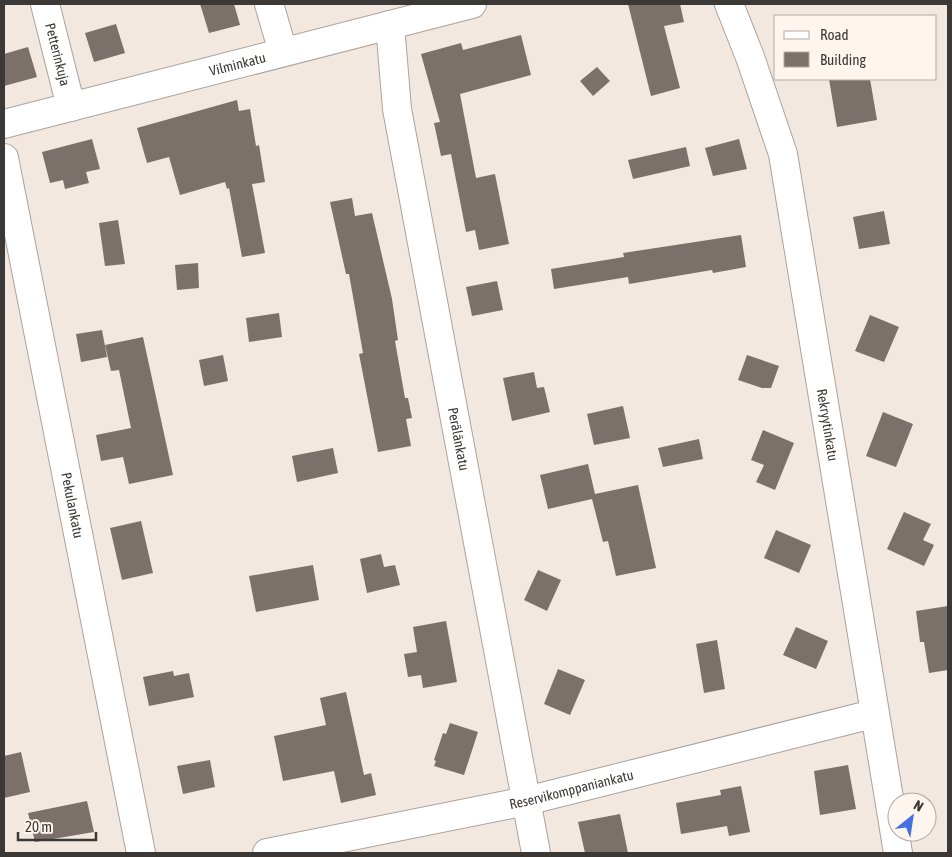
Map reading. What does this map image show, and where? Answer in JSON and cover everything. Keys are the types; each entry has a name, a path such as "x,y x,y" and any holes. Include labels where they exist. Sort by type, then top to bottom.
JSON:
{"street":[{"name":"Petterinkuja","path":"45,4 71,107"},
{"path":"269,4 283,52"},
{"name":"Vilminkatu","path":"4,124 472,4"},
{"name":"Rekryytinkatu","path":"729,4 750,57 783,154 805,277 874,714 898,853"},
{"name":"Perälänkatu","path":"390,24 398,116 536,853"},
{"name":"Pekulankatu","path":"4,158 141,853"},
{"name":"Reservikomppaniankatu","path":"266,853 526,801 874,714"}],"building":[{"path":"200,4 234,4 240,25 209,33"},
{"path":"628,4 680,4 684,22 664,26 680,88 651,96"},
{"path":"116,24 125,53 94,62 85,33"},
{"path":"521,35 531,75 460,94 476,178 495,174 509,244 479,250 475,230 466,232 451,154 441,156 434,123 440,122 421,54 461,43 463,50"},
{"path":"28,47 37,77 4,86 4,54"},
{"path":"597,67 610,81 593,96 580,81"},
{"path":"829,80 870,80 877,120 837,127"},
{"path":"237,100 239,111 250,109 256,146 259,145 265,182 252,184 265,253 242,257 229,188 227,189 225,182 180,195 169,157 147,163 137,128"},
{"path":"92,139 100,169 86,172 89,183 65,189 63,180 50,183 42,152"},
{"path":"739,139 747,169 713,176 705,148"},
{"path":"686,147 690,166 633,179 628,160"},
{"path":"352,198 355,216 372,213 392,299 398,340 395,341 405,398 408,398 412,418 406,419 411,446 378,452 359,354 363,353 349,274 346,274 330,202"},
{"path":"884,211 890,244 859,249 853,217"},
{"path":"118,220 125,264 105,266 99,223"},
{"path":"741,235 746,267 713,273 712,270 629,284 628,277 554,289 551,269 624,257 623,253"},
{"path":"198,263 199,288 177,290 175,265"},
{"path":"497,281 503,310 472,316 466,287"},
{"path":"279,313 282,337 249,342 246,318"},
{"path":"870,315 899,327 884,362 855,351"},
{"path":"102,330 107,357 81,362 76,334"},
{"path":"143,337 173,475 129,484 123,457 101,461 96,435 131,428 119,370 111,371 105,345"},
{"path":"223,355 228,381 204,386 199,360"},
{"path":"747,355 779,366 771,388 762,388 738,380"},
{"path":"534,372 537,388 544,387 550,412 512,421 503,378"},
{"path":"623,406 630,438 594,445 587,414"},
{"path":"883,412 913,424 896,467 866,456"},
{"path":"763,430 794,443 775,490 756,482 764,465 751,460"},
{"path":"699,439 703,459 663,467 658,448"},
{"path":"333,448 338,473 297,482 292,456"},
{"path":"588,464 595,494 638,485 656,568 616,576 608,541 603,542 592,499 548,509 540,475"},
{"path":"904,512 931,524 923,540 934,545 924,566 887,549"},
{"path":"141,521 153,573 122,580 110,528"},
{"path":"776,530 811,545 799,573 764,558"},
{"path":"381,554 384,567 395,565 400,585 367,593 360,559"},
{"path":"313,565 319,600 256,612 249,576"},
{"path":"538,570 561,580 547,611 524,600"},
{"path":"948,606 948,670 929,673 924,642 920,642 916,611"},
{"path":"446,621 457,682 423,688 421,675 408,677 404,654 417,652 413,627"},
{"path":"796,627 828,641 816,669 783,655"},
{"path":"717,640 725,689 704,693 696,644"},
{"path":"558,669 585,680 570,715 544,704"},
{"path":"173,671 174,676 189,673 194,697 149,706 143,677"},
{"path":"346,692 364,775 371,773 376,795 341,803 334,771 283,781 274,736 326,725 320,698"},
{"path":"450,723 478,732 464,775 434,766 436,761 434,760 443,733 446,734"},
{"path":"21,752 30,792 4,798 4,756"},
{"path":"210,760 215,787 183,794 177,766"},
{"path":"848,765 856,809 820,815 814,771"},
{"path":"741,786 750,832 729,836 727,826 681,834 676,803 721,795 720,790"},
{"path":"87,801 94,832 35,842 28,813"},
{"path":"620,814 628,853 585,853 578,822"}]}
